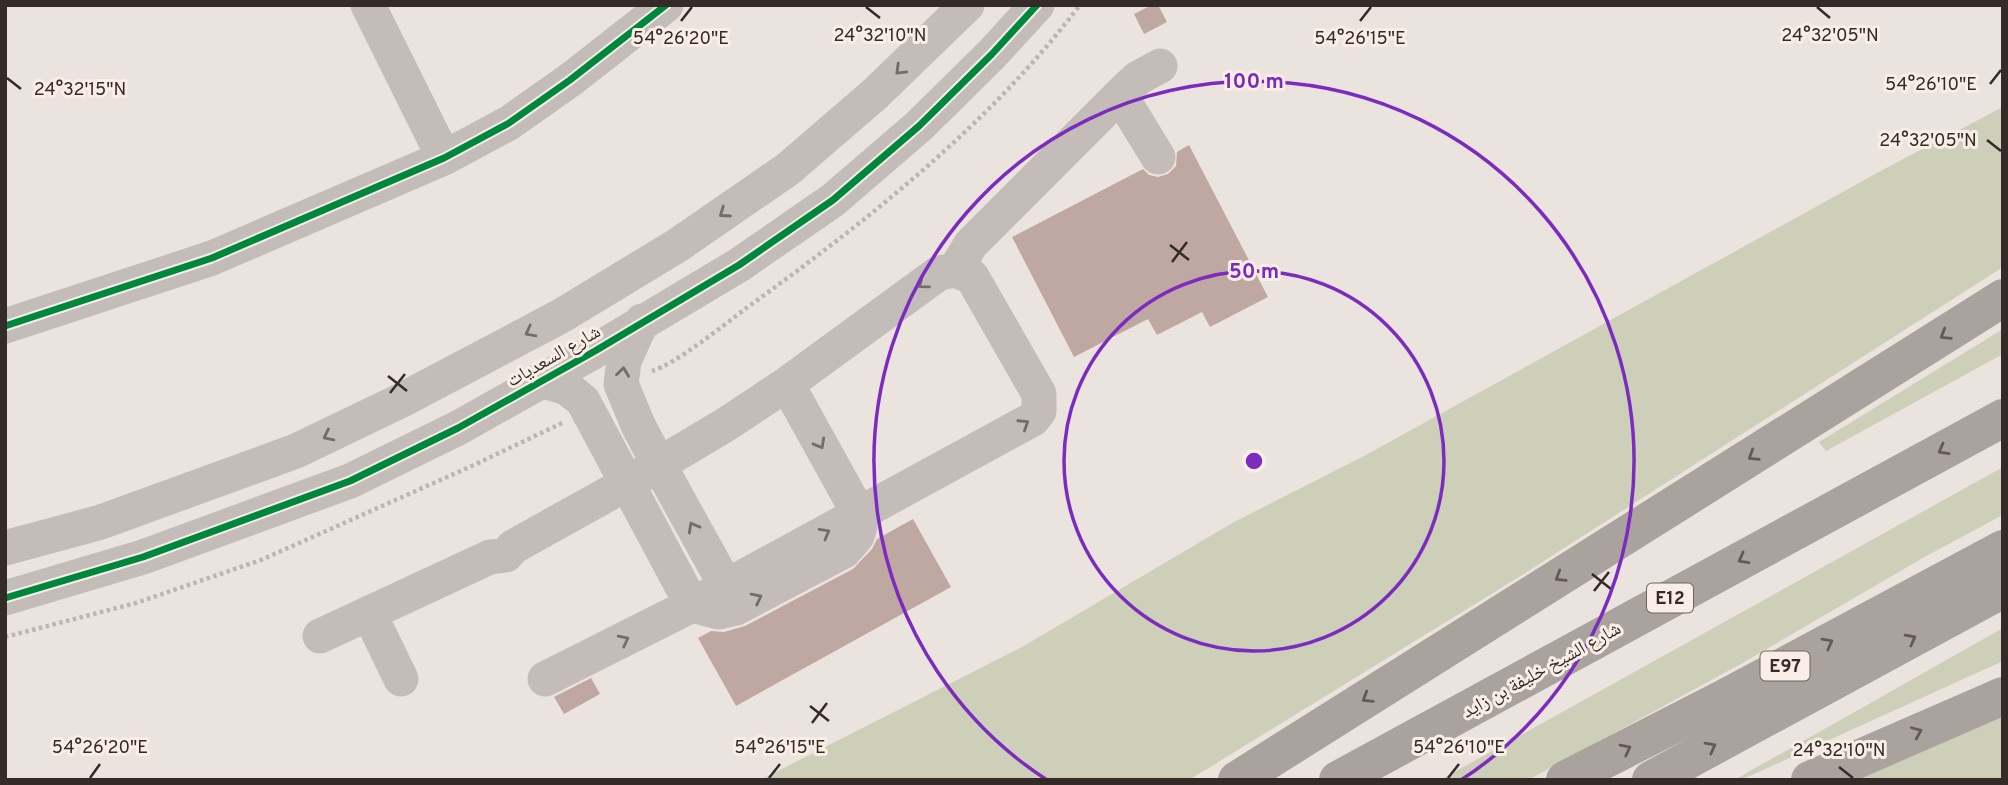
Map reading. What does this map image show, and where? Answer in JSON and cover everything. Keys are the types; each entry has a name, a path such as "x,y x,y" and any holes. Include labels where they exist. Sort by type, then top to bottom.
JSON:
{"highway":[{"path":"1237,780 2003,298"},
{"name":"شارع الشيخ خليفة بن زايد","path":"1338,780 2003,418"},
{"name":"E97","path":"1565,780 2003,549"},
{"path":"1651,780 2003,589"},
{"path":"1810,780 2003,696"}],"street":[{"path":"369,5 444,158"},
{"path":"5,327 212,258 477,142 519,116 666,5"},
{"name":"شارع السعديات","path":"5,548 100,522 296,451 561,316 678,245 788,169 875,94 967,5"},
{"name":"شارع السعديات","path":"5,598 143,557 350,481 458,428 595,351 739,265 833,200 919,126 1037,5"},
{"path":"955,270 971,244 1120,95 1138,78 1160,66"},
{"path":"1120,95 1158,157"},
{"path":"320,636 490,557 506,555 513,547 659,465 787,384 932,277 947,270 955,270 972,277 1036,387 1041,401 1039,411 1033,419 692,605 554,674"},
{"path":"642,321 624,361 621,384 659,465 726,586"},
{"path":"540,380 567,388 583,401 692,605 709,611 727,611 836,557 852,545 857,536 859,514 787,384"},
{"path":"369,613 401,678"}],"path":[{"path":"5,637 136,603 261,560 474,465 567,420"}],"green space":[{"path":"2003,107 2003,267 1519,577 1189,780 760,780 1022,647 1234,522 1364,456 1888,167"},
{"path":"2003,329 2003,354 1826,451 1819,442"},
{"path":"2003,467 2003,515 1928,555 1739,665 1528,780 1440,780"},
{"path":"2003,628 2003,661 1741,780 1734,780"},
{"path":"2003,711 2003,780 1846,780"}],"building":[{"path":"1152,5 1158,5 1167,22 1144,34 1134,14"},
{"path":"1189,145 1268,297 1210,327 1202,312 1157,335 1148,319 1074,357 1012,237 1143,169 1149,175 1158,177 1168,174 1176,166 1177,152"},
{"path":"913,519 951,587 736,706 698,638 711,631 724,632 745,626 853,569 872,549 877,539"},
{"path":"591,678 600,694 564,714 554,697"}],"cycle path":[{"path":"5,326 212,258 444,158 509,123 570,80 666,5"},
{"path":"5,598 143,557 350,481 458,428 595,351 739,265 833,200 919,126 1037,5"}]}
